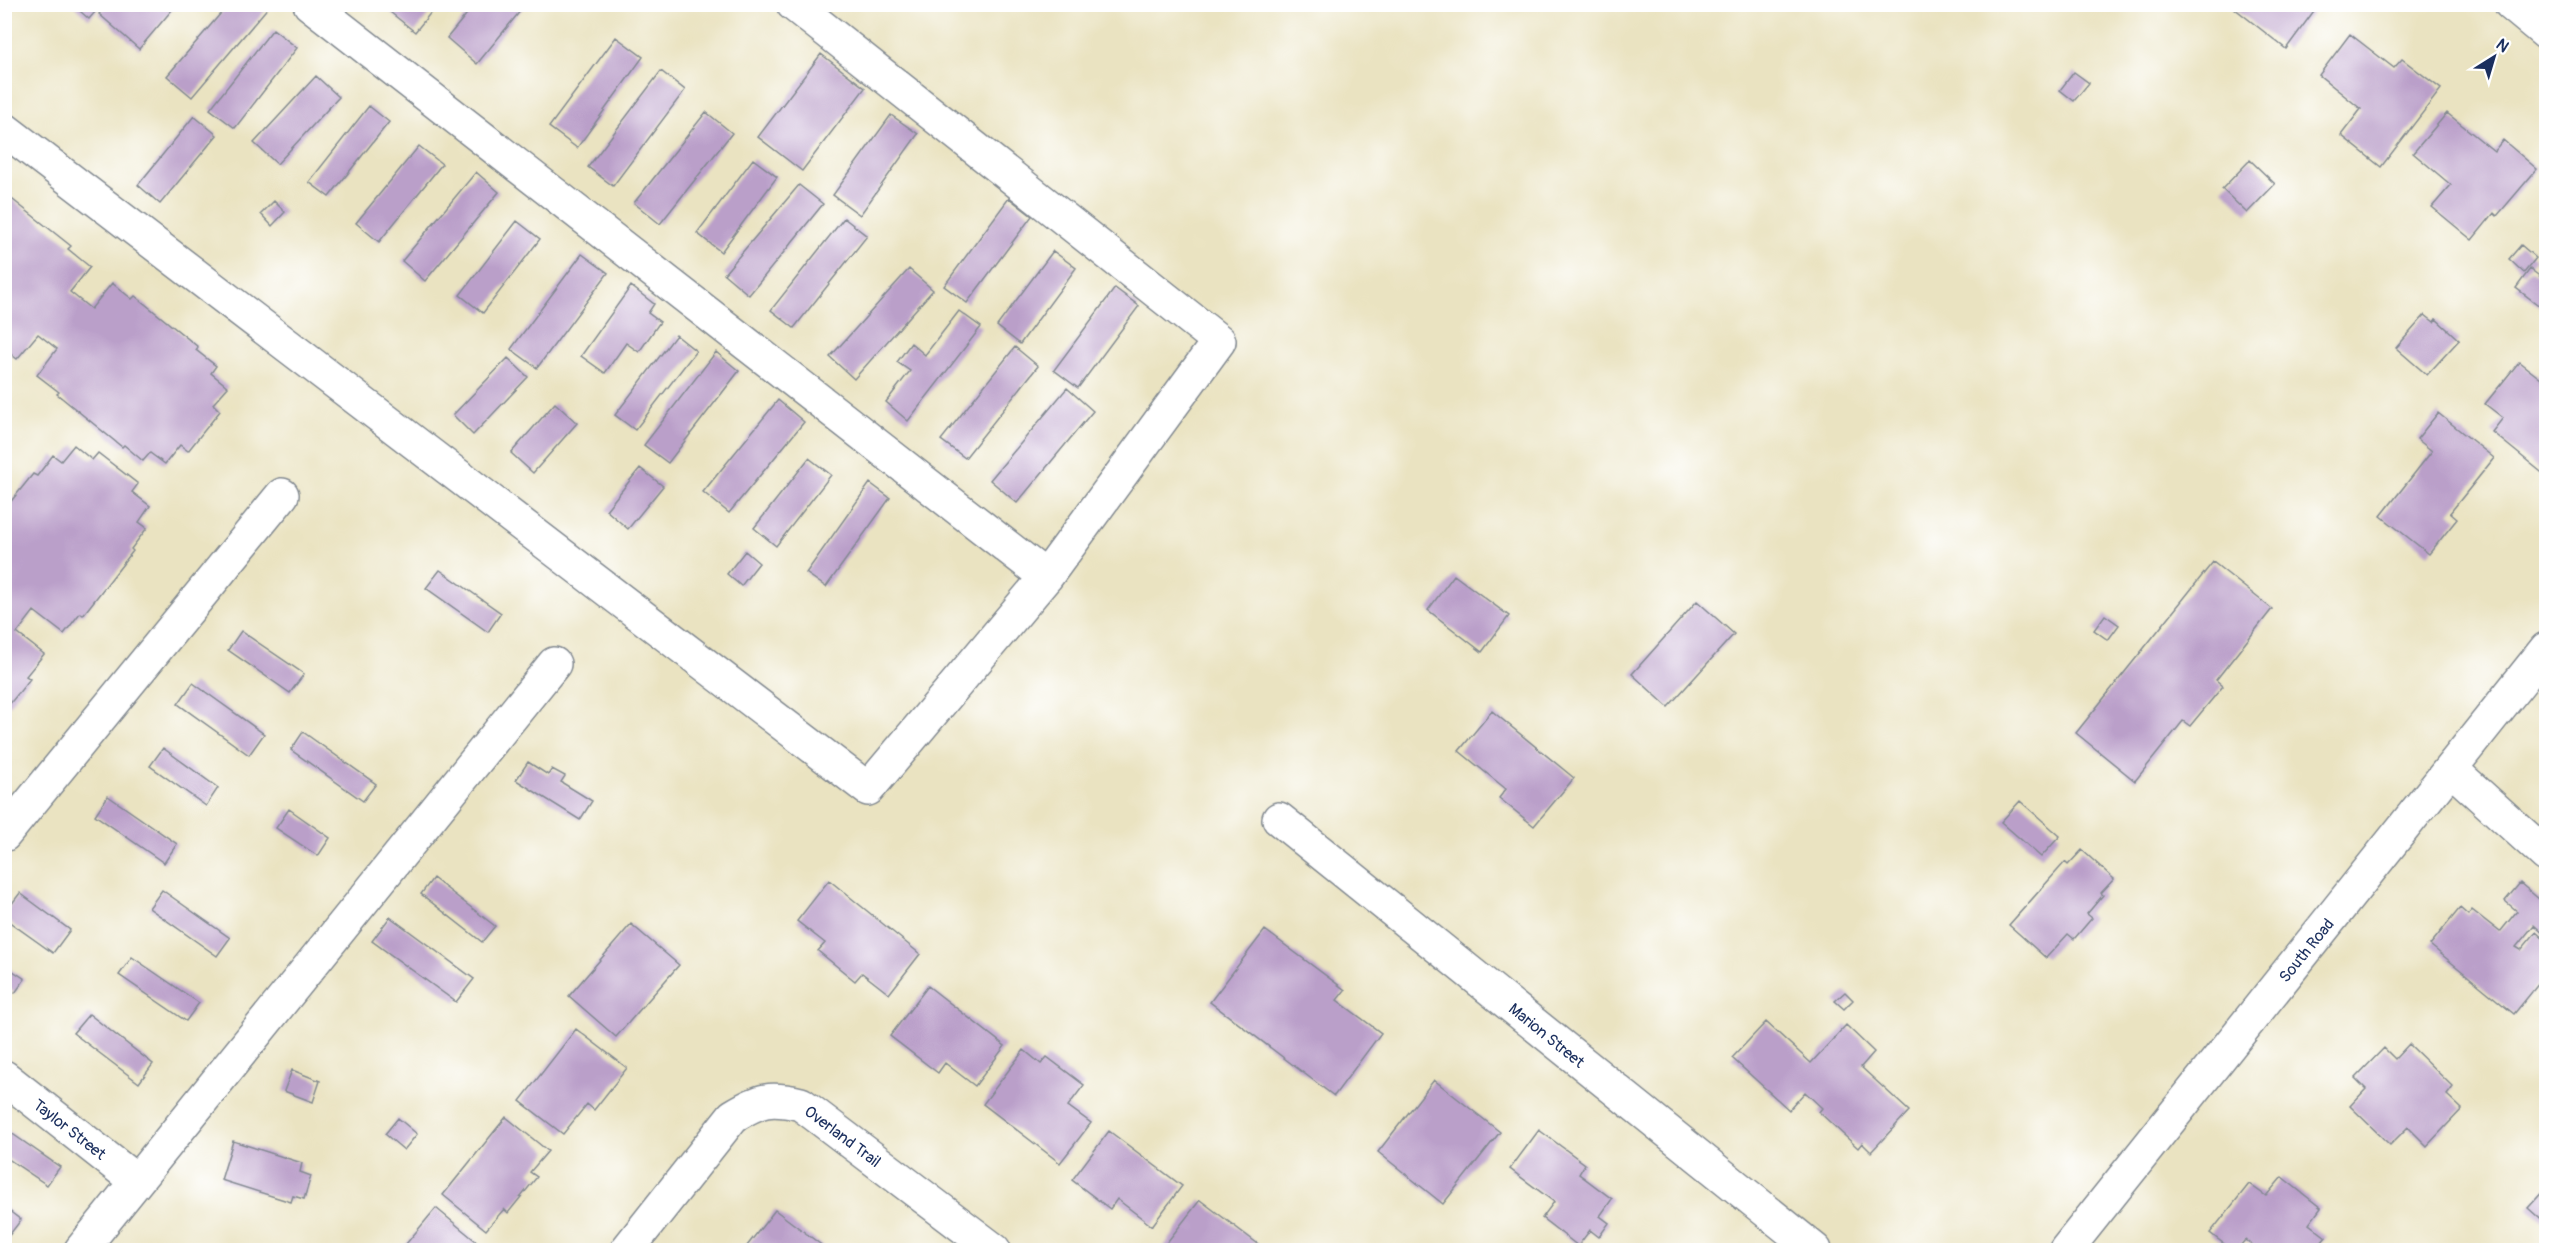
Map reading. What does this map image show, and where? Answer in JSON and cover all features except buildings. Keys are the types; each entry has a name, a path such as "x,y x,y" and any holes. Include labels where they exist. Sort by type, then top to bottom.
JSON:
{"street":[{"path":"310,4 1046,577"},
{"path":"4,129 868,789 1046,577 1219,341 793,4"},
{"path":"2511,4 2547,33"},
{"path":"4,835 282,495"},
{"name":"South Road","path":"2066,1251 2547,650"},
{"path":"81,1251 554,664"},
{"path":"2451,769 2547,855"},
{"name":"Marion Street","path":"1279,819 1815,1251"},
{"name":"Taylor Street","path":"4,1077 136,1181"},
{"name":"Overland Trail","path":"627,1251 733,1116 753,1103 777,1099 801,1104 994,1251"}]}
